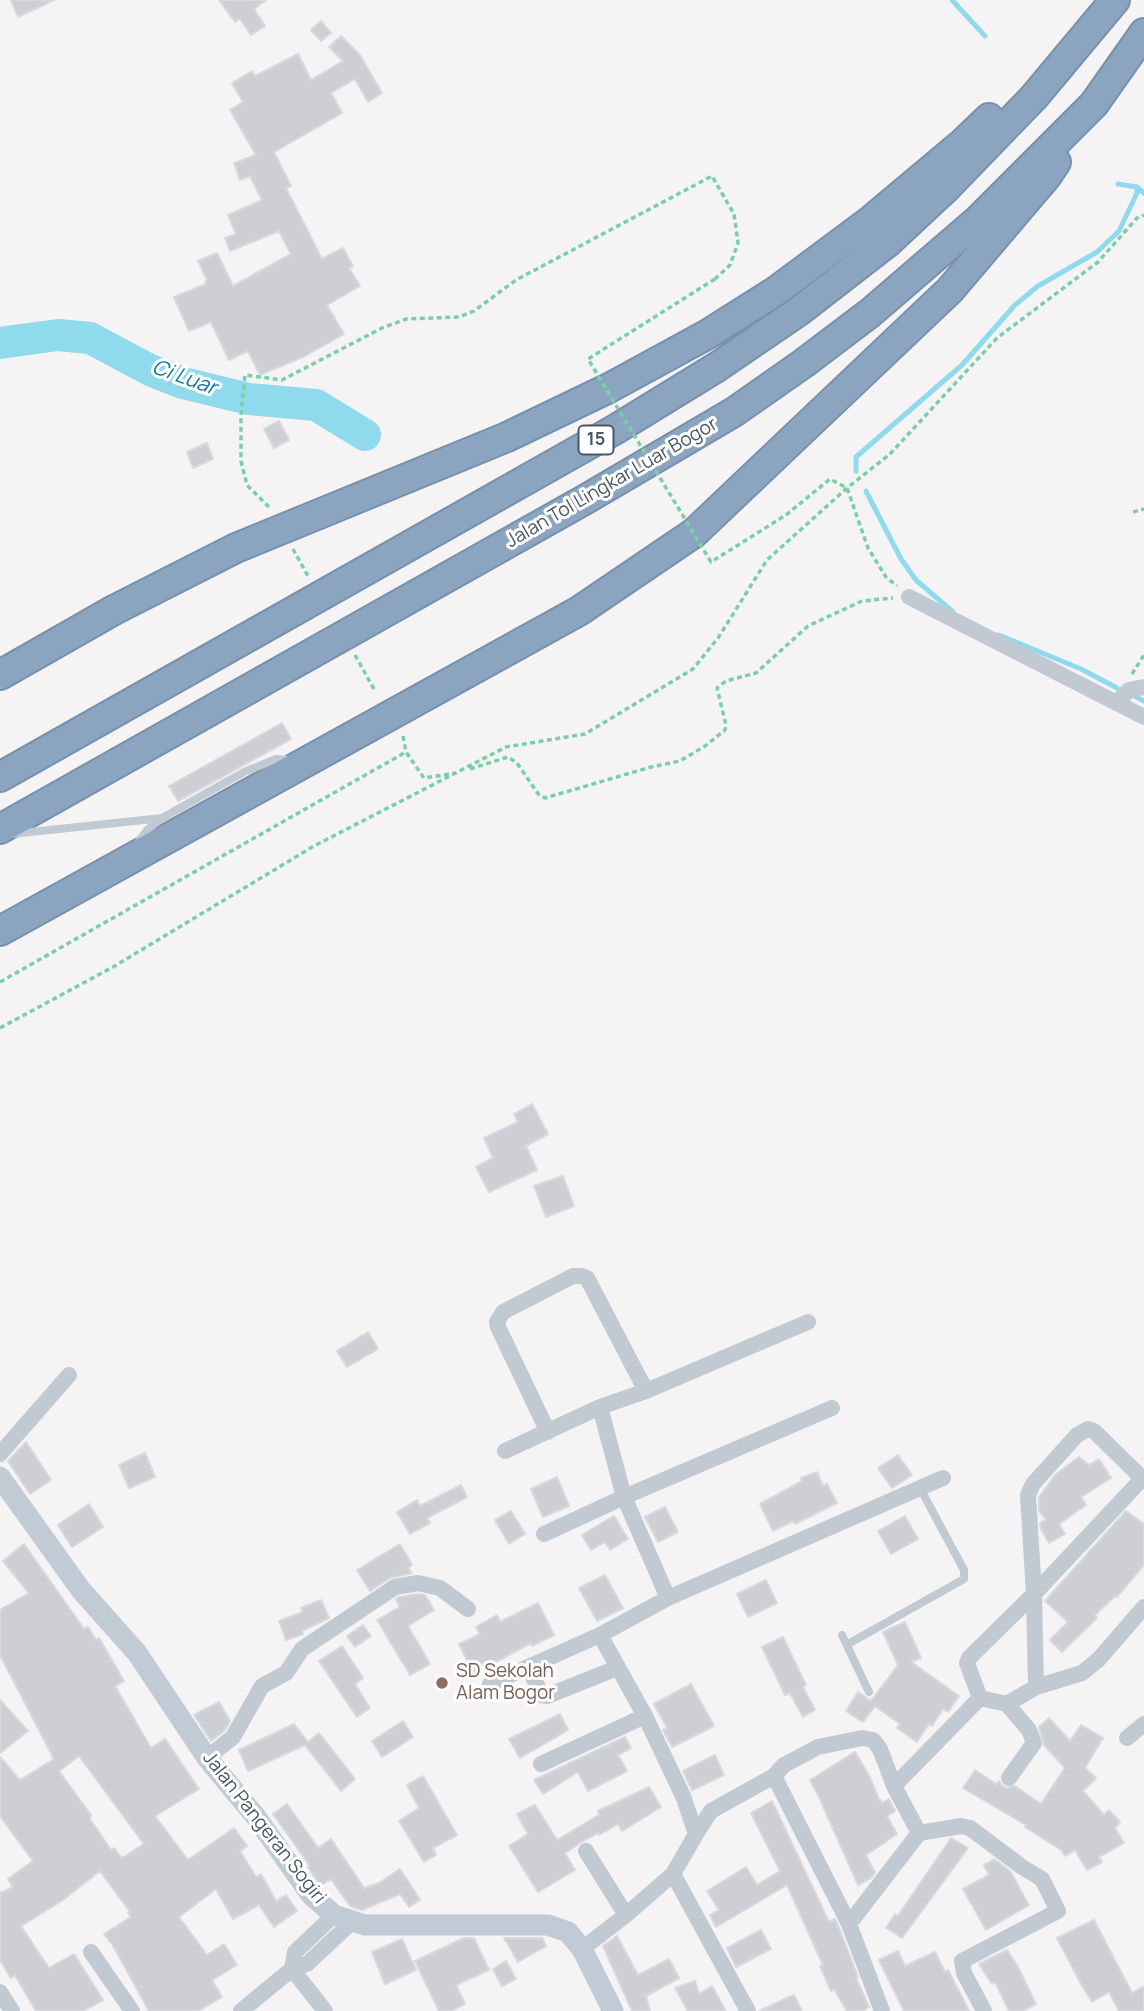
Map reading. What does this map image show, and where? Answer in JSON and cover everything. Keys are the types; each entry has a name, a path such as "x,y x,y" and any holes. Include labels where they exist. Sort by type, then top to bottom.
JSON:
{"highway":[{"path":"0,675 114,610 236,548 507,437 609,388 708,334 776,291 870,221 963,142 1112,0"},
{"name":"15","path":"0,778 616,429 717,368 799,311 887,242 947,187 1034,97 1112,0"},
{"name":"Jalan Tol Lingkar Luar Bogor","path":"0,829 586,499 734,412 870,313 978,220 1094,104 1144,33"},
{"path":"0,931 579,611 694,533 950,290 1046,177 1094,104"}],"street":[{"path":"909,597 1144,717"},
{"path":"1116,703 1129,690 1144,687"},
{"path":"548,1432 497,1322 503,1312 573,1276 587,1279 646,1391"},
{"path":"505,1451 600,1407 646,1391 808,1322"},
{"path":"0,1454 69,1375"},
{"path":"600,1407 624,1497 668,1598"},
{"path":"544,1534 832,1408"},
{"path":"980,1698 967,1661 1034,1594 1143,1480 1094,1431 1088,1429 1077,1435 1032,1484 1028,1495 1034,1594 1036,1687"},
{"name":"Jalan Pangeran Sogiri","path":"0,1477 81,1590 137,1653 207,1758 256,1817 311,1895 344,1918"},
{"path":"490,1684 600,1635 668,1598 943,1478"},
{"path":"207,1758 233,1737 262,1686 286,1673 302,1648 395,1587 418,1583 440,1588 468,1609"},
{"path":"1007,1704 1036,1687 1088,1669 1144,1607"},
{"path":"600,1635 646,1716 683,1796 696,1834"},
{"path":"529,1667 541,1695 547,1696 617,1668"},
{"path":"980,1698 1007,1704 1034,1738 1032,1748 1009,1778"},
{"path":"894,1786 980,1698"},
{"path":"541,1764 646,1716"},
{"path":"1127,1738 1144,1724"},
{"path":"582,1949 673,1874 711,1811 774,1776 784,1765 818,1747 862,1738 873,1740 880,1749 894,1786 919,1833"},
{"path":"774,1776 849,1924 882,2011"},
{"path":"849,1924 919,1833 961,1826 970,1828 1042,1879 1058,1911 962,1961 964,1973 984,2011"},
{"path":"586,1851 626,1915"},
{"path":"673,1874 748,2011"},
{"path":"241,2011 292,1969 306,1965 344,1918 366,1925 386,1926 548,1925 568,1932 582,1949 613,2011"},
{"path":"91,1952 132,2011"},
{"path":"292,1969 321,2010"},
{"path":"0,1992 12,2011"}],"lane":[{"path":"121,866 147,830 162,818 244,772 276,759 308,762"},
{"path":"0,836 162,818"},
{"path":"848,1644 964,1580 964,1570 920,1488"},
{"path":"842,1634 869,1692"}],"path":[{"path":"269,507 247,485 241,461 241,415 245,375 282,380 382,328 406,319 459,317 474,311 516,280 712,176 734,214 738,243 730,265 715,279 588,359 711,562 786,515 830,480 847,488 868,548 886,577 909,597"},
{"path":"0,1028 113,967 314,846 506,747 584,734 693,669 718,638 767,560 847,488 890,454 997,338 1098,262 1137,218 1144,215"},
{"path":"1133,512 1144,509"},
{"path":"292,546 309,578"},
{"path":"403,736 406,752 424,778 460,772 508,757 517,763 539,795 545,798 680,761 725,730 717,688 726,681 755,673 808,626 862,601 909,597"},
{"path":"355,655 375,691"},
{"path":"0,982 406,752"}],"building":[{"path":"11,0 54,0 18,17"},
{"path":"219,0 266,0 254,9 265,26 251,35 240,19 235,22"},
{"path":"321,21 331,33 321,41 311,30"},
{"path":"341,36 360,55 382,93 368,102 355,79 331,93 342,113 274,152 291,186 286,188 322,259 343,248 353,266 349,268 360,286 327,305 344,334 305,356 260,375 248,351 229,360 211,322 189,331 174,297 206,284 207,280 198,261 217,253 233,286 291,254 279,231 230,251 225,238 236,234 228,215 262,200 250,176 240,180 234,163 256,155 230,110 243,102 232,83 252,71 255,76 298,54 311,80 343,61 329,47"},
{"path":"279,421 289,440 274,448 264,429"},
{"path":"207,443 213,459 193,468 187,452"},
{"path":"282,723 291,739 178,801 169,786"},
{"path":"532,1104 548,1134 526,1146 537,1170 489,1192 476,1167 493,1158 484,1138 518,1122 514,1114"},
{"path":"563,1176 574,1206 546,1217 534,1186"},
{"path":"368,1332 378,1349 347,1367 337,1351"},
{"path":"26,1442 51,1480 30,1494 8,1461"},
{"path":"145,1453 155,1477 129,1488 119,1465"},
{"path":"898,1455 912,1475 892,1488 878,1468"},
{"path":"1079,1457 1089,1465 1099,1459 1111,1478 1081,1497 1086,1505 1059,1524 1065,1534 1049,1543 1041,1529 1040,1523 1046,1519 1039,1511 1039,1497 1056,1474"},
{"path":"817,1472 823,1486 827,1484 837,1503 795,1524 793,1521 773,1531 760,1504 802,1481 801,1478"},
{"path":"557,1477 569,1506 543,1517 531,1489"},
{"path":"461,1485 467,1497 427,1518 430,1523 410,1534 397,1512 417,1500 420,1506"},
{"path":"89,1504 103,1527 72,1547 58,1525"},
{"path":"665,1507 678,1532 658,1542 645,1517"},
{"path":"511,1511 525,1534 509,1544 495,1520"},
{"path":"1126,1511 1144,1524 1144,1565 1117,1597 1095,1615 1097,1618 1062,1652 1050,1640 1068,1622 1045,1601"},
{"path":"614,1516 628,1539 610,1550 605,1542 591,1550 582,1535"},
{"path":"905,1516 918,1539 891,1554 878,1531"},
{"path":"24,1544 84,1629 88,1627 96,1640 99,1638 124,1681 115,1686 151,1748 165,1739 199,1789 155,1816 188,1860 234,1828 247,1846 240,1851 256,1877 261,1874 276,1901 286,1895 297,1911 274,1927 259,1905 233,1919 216,1889 179,1917 207,1955 224,1944 237,1965 212,1980 222,1997 198,2011 149,2011 104,1934 131,1917 100,1871 63,1900 21,1926 49,1968 74,1954 103,2000 83,2011 36,2011 15,1975 11,1978 0,1960 0,1893 13,1887 8,1879 33,1861 0,1816 0,1757 20,1780 54,1759 0,1655 0,1610 29,1593 3,1561","holes":["79,1756 144,1844 122,1858 114,1848 111,1850 90,1819 91,1815 59,1771"]},
{"path":"400,1544 412,1565 408,1568 412,1573 390,1578 370,1591 357,1570"},
{"path":"605,1575 623,1608 597,1621 579,1588"},
{"path":"766,1580 777,1603 748,1617 737,1594"},
{"path":"425,1595 434,1610 408,1626 430,1664 410,1675 377,1620 400,1607 396,1599 399,1597"},
{"path":"321,1600 329,1618 302,1631 303,1634 286,1640 279,1621 303,1612 301,1608"},
{"path":"538,1603 554,1635 532,1646 531,1643 474,1674 459,1644 480,1634 476,1627 497,1615 500,1622"},
{"path":"905,1622 921,1658 911,1662 959,1696 948,1712 943,1709 932,1726 929,1724 917,1742 897,1728 900,1724 875,1706 863,1722 846,1711 858,1692 871,1701 898,1665 883,1632"},
{"path":"363,1625 371,1636 355,1647 347,1636"},
{"path":"783,1637 815,1710 803,1717 790,1693 785,1695 762,1647"},
{"path":"342,1646 363,1678 355,1684 370,1708 357,1717 319,1661"},
{"path":"691,1684 714,1726 672,1747 663,1730 667,1728 654,1704"},
{"path":"0,1700 28,1731 0,1753"},
{"path":"219,1702 230,1721 225,1730 211,1741 194,1715"},
{"path":"560,1714 568,1730 520,1758 509,1739"},
{"path":"1049,1718 1070,1741 1081,1725 1103,1738 1085,1768 1096,1778 1083,1791 1104,1815 1109,1810 1120,1822 1115,1828 1124,1843 1099,1857 1102,1862 1087,1870 1075,1850 1065,1856 1061,1850 1025,1827 1026,1825 963,1788 975,1770 996,1784 999,1781 1007,1788 1015,1786 1041,1804 1065,1768 1044,1745 1039,1727"},
{"path":"403,1721 413,1737 382,1757 372,1741"},
{"path":"294,1724 308,1742 319,1733 355,1779 341,1791 305,1745 248,1771 239,1750"},
{"path":"625,1737 631,1748 618,1755 627,1771 588,1791 578,1772 543,1794 534,1780"},
{"path":"855,1752 882,1803 889,1799 895,1811 887,1816 897,1834 866,1855 875,1873 858,1885 810,1780"},
{"path":"715,1755 724,1775 692,1790 683,1771"},
{"path":"423,1776 457,1835 433,1848 436,1855 424,1862 399,1821 419,1808 407,1785"},
{"path":"649,1787 661,1807 622,1831 618,1824 565,1853 575,1870 538,1892 509,1846 528,1834 517,1814 535,1805 557,1840 599,1815 598,1811"},
{"path":"772,1801 829,1922 835,1919 839,1928 869,2007 862,2011 847,2011 834,1989 831,1991 820,1966 823,1965 787,1885 716,1927 710,1915 719,1910 707,1891 746,1867 757,1885 780,1871 751,1813"},
{"path":"287,1804 318,1848 331,1839 364,1888 379,1883 400,1869 420,1900 409,1907 400,1894 362,1910 350,1906 331,1879 320,1886 308,1867 310,1866 273,1814"},
{"path":"951,1838 968,1848 902,1938 886,1928 895,1914 898,1916"},
{"path":"994,1859 1010,1871 1029,1905 986,1930 963,1889 989,1875 984,1865"},
{"path":"1094,1920 1132,1993 1144,1986 1144,2011 1119,2011 1109,1992 1092,2002 1080,1982 1057,1938"},
{"path":"761,1930 771,1949 736,1967 727,1948"},
{"path":"617,1936 638,1975 669,1959 679,1978 646,1996 650,2011 632,2011 603,1946"},
{"path":"464,1938 474,1938 489,1970 456,1985 465,2004 451,2011 439,2011 415,1961"},
{"path":"504,1938 542,1938 546,1946 518,1962"},
{"path":"402,1939 416,1970 385,1984 372,1952"},
{"path":"1007,1950 1036,2004 1023,2011 1009,2011 995,1982 992,1984 979,1964"},
{"path":"898,1951 905,1966 935,1952 945,1972 948,1970 969,2011 904,2011 879,1960"},
{"path":"506,1961 516,1979 502,1986 493,1969"},
{"path":"695,1981 699,1994 712,1986 726,2011 688,2011 675,1988"},
{"path":"794,1995 802,2011 759,2011"}],"waterway":[{"path":"952,0 985,36"},
{"path":"1118,184 1137,187 1144,193"},
{"path":"856,471 856,457 962,365 1015,305 1038,286 1097,252 1119,231 1137,193 1137,187"},
{"name":"Ci Luar","path":"0,343 58,335 90,338 150,370 183,383 249,399 316,405 365,435"},
{"path":"866,491 901,559 916,580 953,612"},
{"path":"999,635 1081,669 1117,688"},
{"path":"1133,695 1144,701"}],"place":[{"name":"SD Sekolah Alam Bogor","path":"442,1683"}]}
